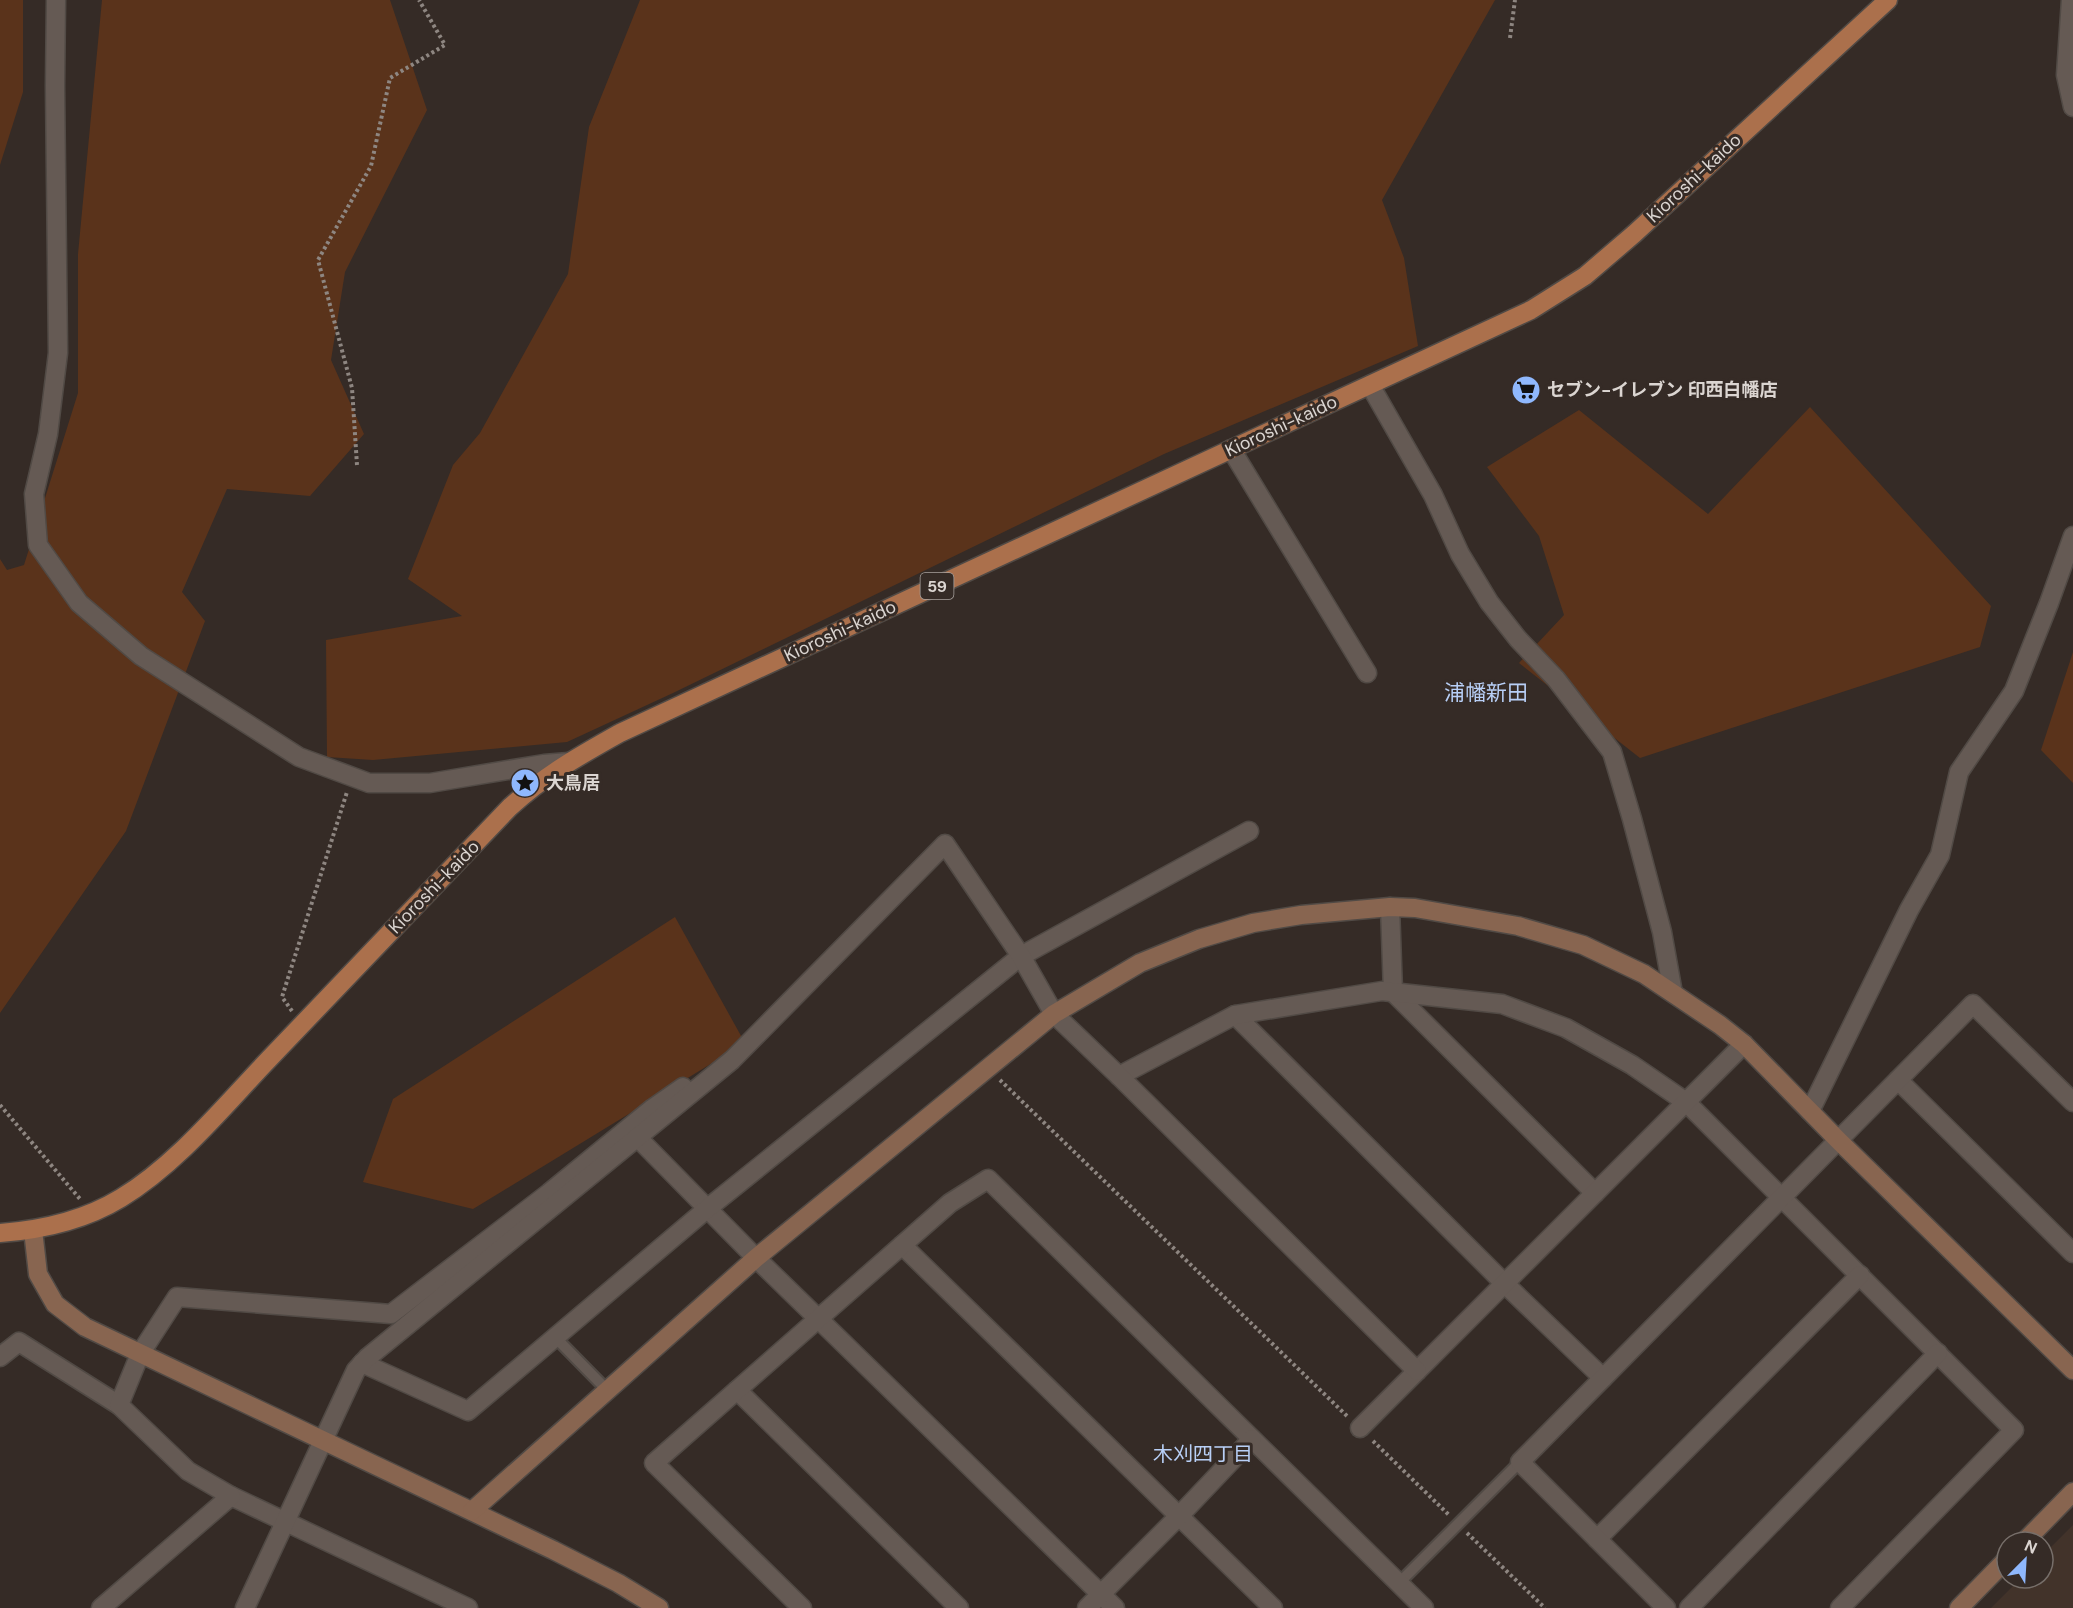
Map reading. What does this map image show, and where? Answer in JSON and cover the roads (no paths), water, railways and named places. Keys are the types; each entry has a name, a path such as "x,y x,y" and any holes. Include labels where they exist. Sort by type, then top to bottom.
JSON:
{"main road":[{"name":"Kioroshi-kaido","path":"0,1233 33,1230 82,1216 120,1199 148,1179 203,1128 510,807 536,784 568,762 620,733 1531,310 1585,276 1634,234 1888,0"}],"street":[{"path":"56,0 58,353 48,434 34,494 38,545 79,603 141,656 299,757 369,783 430,783 568,762"},
{"path":"2071,0 2066,75 2073,107"},
{"path":"1370,385 1434,495 1460,554 1489,602 1518,639 1556,679 1612,752 1662,932 1672,993"},
{"path":"1231,449 1367,674"},
{"path":"1810,1111 1909,910 1940,855 1959,772 2014,692 2073,536"},
{"path":"362,1364 468,1411 708,1208 1021,956 1249,831"},
{"path":"245,1608 356,1370 386,1341 638,1138 740,1052 945,844 1021,956 1054,1014 1417,1371"},
{"path":"1390,907 1393,992 1595,1193"},
{"path":"472,1511 606,1389 756,1258 1054,1014 1140,963 1199,939 1253,923 1301,915 1390,907 1415,908 1518,926 1572,942 1644,974 1744,1044 1839,1141 2073,1370"},
{"path":"1119,1076 1235,1015 1382,991 1502,1004 1566,1029 1632,1065 1686,1102 2014,1430 1840,1608"},
{"path":"1666,1608 1520,1462 1974,1004 2073,1102"},
{"path":"1235,1015 1505,1284 1603,1378"},
{"path":"1360,1428 1744,1044"},
{"path":"119,1405 140,1354 177,1298 391,1314 653,1108 700,1075 713,1076"},
{"path":"1898,1080 2073,1253"},
{"path":"638,1138 756,1258 1115,1608"},
{"path":"802,1608 654,1463 950,1203 988,1179 1424,1608"},
{"path":"33,1230 38,1274 55,1304 85,1327 618,1582 658,1608"},
{"path":"902,1245 1272,1608"},
{"path":"1597,1539 1860,1275"},
{"path":"0,1356 19,1342 119,1405 188,1471 231,1496 468,1608"},
{"path":"1689,1608 1938,1353"},
{"path":"737,1390 959,1608"},
{"path":"1087,1608 1179,1516 1252,1438"},
{"path":"2036,1530 2073,1492"},
{"path":"101,1608 231,1496"},
{"path":"1959,1608 1995,1571"}],"lane":[{"path":"555,1337 606,1389"},
{"path":"1399,1583 1520,1462"}],"place":[{"name":"セブン-イレブン 印西白幡店","path":"1526,390"},
{"name":"大鳥居","path":"525,783"}],"district":[{"name":"浦幡新田","path":"1486,693"},
{"name":"木刈四丁目","path":"1203,1454"}]}
